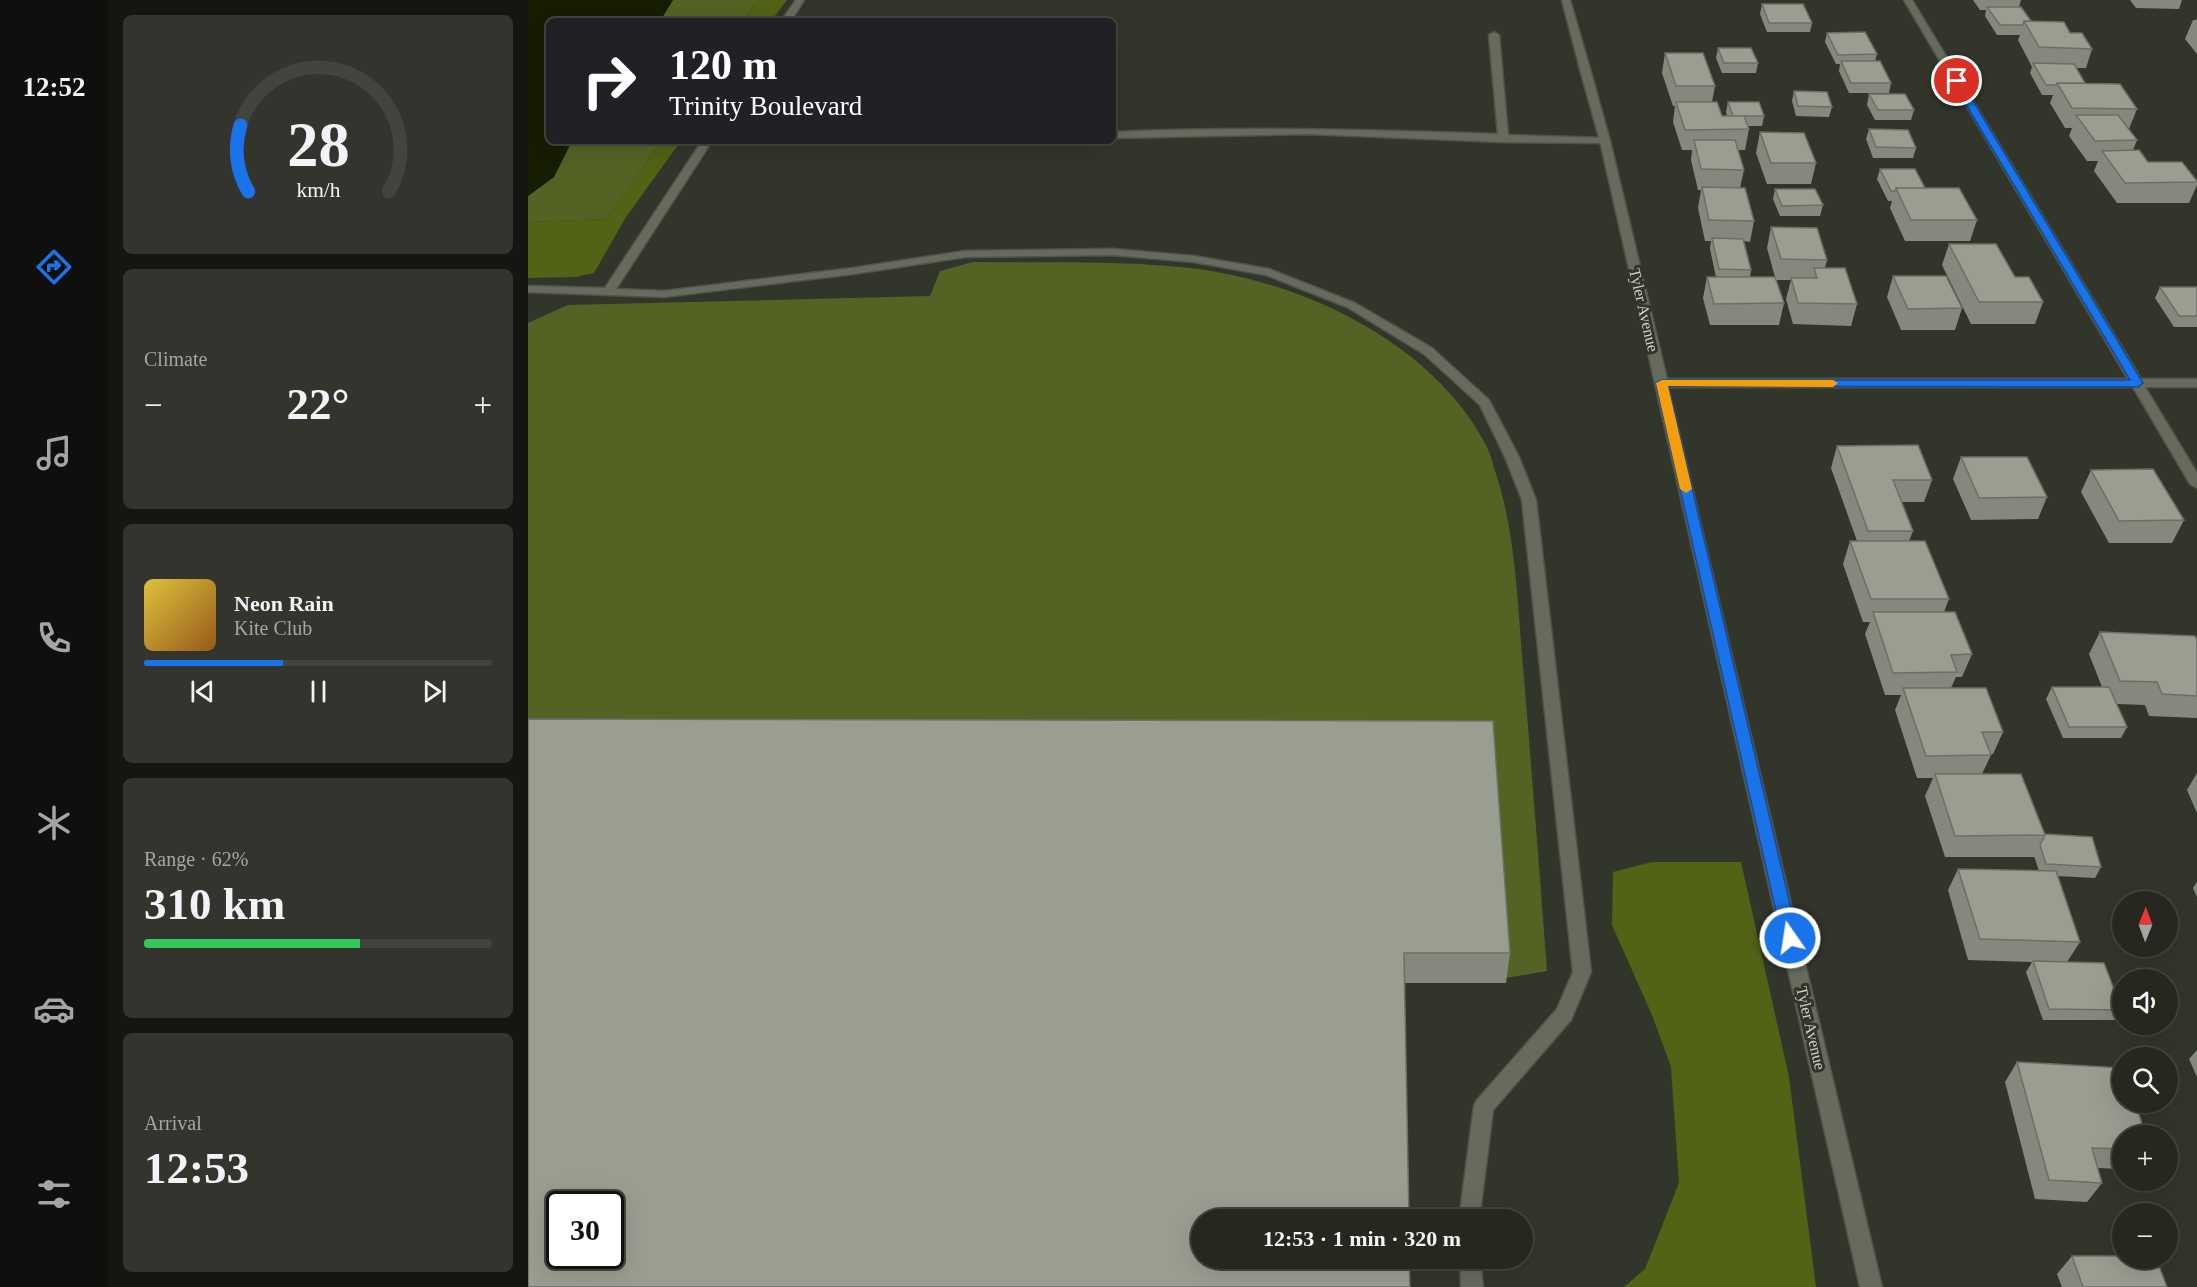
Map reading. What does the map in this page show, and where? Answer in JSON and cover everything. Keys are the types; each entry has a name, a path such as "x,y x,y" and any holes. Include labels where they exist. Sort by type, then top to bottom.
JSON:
{"street":[{"path":"788,18 800,0"},
{"name":"Tyler Avenue","path":"1566,0 1605,141 1871,1287"},
{"path":"1908,0 2197,484"},
{"path":"1494,35 1503,139"},
{"path":"1116,135 1308,131 1605,141"},
{"path":"608,292 705,144"},
{"path":"528,289 664,294 709,290 965,254 1113,252 1194,259 1269,272 1351,305 1428,351 1485,403 1512,457 1529,500 1582,972 1564,1014 1484,1106 1470,1209"},
{"path":"1662,383 2197,383"},
{"path":"1471,1269 1472,1287"}],"green space":[{"path":"673,0 758,0 745,18 662,18"},
{"path":"758,0 787,0 773,18 745,18"},
{"path":"570,144 659,144 607,219 528,222 528,196 554,177"},
{"path":"659,144 679,144 626,217 594,273 575,277 528,278 528,222 607,219"},
{"path":"973,262 1163,265 1232,275 1275,286 1318,302 1358,322 1397,346 1431,374 1461,407 1490,454 1502,496 1511,541 1547,971 1506,978 528,751 528,323 568,305 930,296 940,271"},
{"path":"1652,862 1741,862 1789,1077 1816,1287 1624,1287 1645,1269 1679,1183 1671,1067 1652,1015 1612,925 1613,872"}],"shaded area":[{"path":"528,0 673,0 662,18 546,18 546,144 570,144 554,177 528,196"}],"building":[{"path":"1762,4 1803,4 1812,23 1769,23"},
{"path":"1987,7 2021,7 2031,21 2024,21 2023,25 2000,25"},
{"path":"2024,21 2064,22 2070,33 2082,33 2092,49 2039,47"},
{"path":"1865,32 1877,54 1838,55 1827,33"},
{"path":"1718,48 1751,48 1758,63 1724,63"},
{"path":"1665,53 1703,53 1715,86 1676,86"},
{"path":"1841,61 1880,61 1891,83 1851,83"},
{"path":"2033,63 2074,64 2085,83 2046,85"},
{"path":"2057,83 2120,84 2137,109 2072,108"},
{"path":"1794,91 1827,92 1832,107 1798,106"},
{"path":"1869,94 1905,94 1914,110 1878,110"},
{"path":"1676,102 1717,102 1722,116 1744,116 1749,129 1685,130"},
{"path":"1728,102 1759,102 1764,116 1733,116"},
{"path":"2076,115 2118,115 2137,140 2095,141"},
{"path":"1869,129 1908,130 1916,148 1876,147"},
{"path":"1760,132 1804,133 1816,163 1771,163"},
{"path":"1694,140 1735,140 1744,170 1701,169"},
{"path":"2139,150 2148,162 2182,162 2197,182 2125,183 2102,151"},
{"path":"1880,169 1915,169 1925,188 1896,188 1895,191 1891,191"},
{"path":"1702,187 1745,188 1754,221 1709,220"},
{"path":"1896,188 1959,188 1977,220 1911,220"},
{"path":"1775,189 1815,189 1823,205 1782,206"},
{"path":"1771,227 1817,228 1827,260 1781,259"},
{"path":"1712,238 1743,239 1751,270 1719,269"},
{"path":"1949,244 1996,244 2015,277 2029,277 2043,302 1979,302"},
{"path":"1814,268 1845,268 1857,304 1798,303 1791,278 1817,278"},
{"path":"1893,276 1946,276 1962,308 1908,309"},
{"path":"1707,277 1775,277 1784,303 1714,304"},
{"path":"2160,287 2197,287 2197,316 2179,316"},
{"path":"1918,445 1932,480 1893,480 1913,531 1868,531 1837,446"},
{"path":"1961,457 2027,457 2047,497 1979,498"},
{"path":"2153,469 2184,520 2119,521 2091,470"},
{"path":"1850,541 1925,541 1949,599 1871,599"},
{"path":"1873,612 1955,612 1972,654 1951,655 1957,672 1893,673"},
{"path":"2100,632 2195,636 2197,640 2197,696 2162,694 2157,682 2120,681"},
{"path":"2052,687 2109,687 2127,727 2069,727"},
{"path":"1903,688 1986,688 2003,732 1982,732 1991,755 1926,756"},
{"path":"528,719 1493,721 1510,953 1404,953 1409,1209 1191,1209 1191,1269 1409,1269 1410,1287 528,1287"},
{"path":"1935,774 2021,774 2045,835 1955,836"},
{"path":"2045,834 2092,837 2101,867 2046,864 2040,845"},
{"path":"1958,869 2056,871 2080,942 1980,939"},
{"path":"2033,961 2104,963 2112,984 2112,1010 2049,1009"},
{"path":"2017,1062 2112,1067 2112,1113 2139,1113 2142,1125 2112,1125 2112,1149 2092,1148 2102,1183 2049,1180"},
{"path":"2072,1256 2112,1256 2112,1269 2160,1269 2167,1287 2083,1287"}],"slow traffic":[{"path":"1686,489 1662,383 1833,383"}],"route":[{"path":"1790,938 1662,383 2138,383 1957,81"}]}
